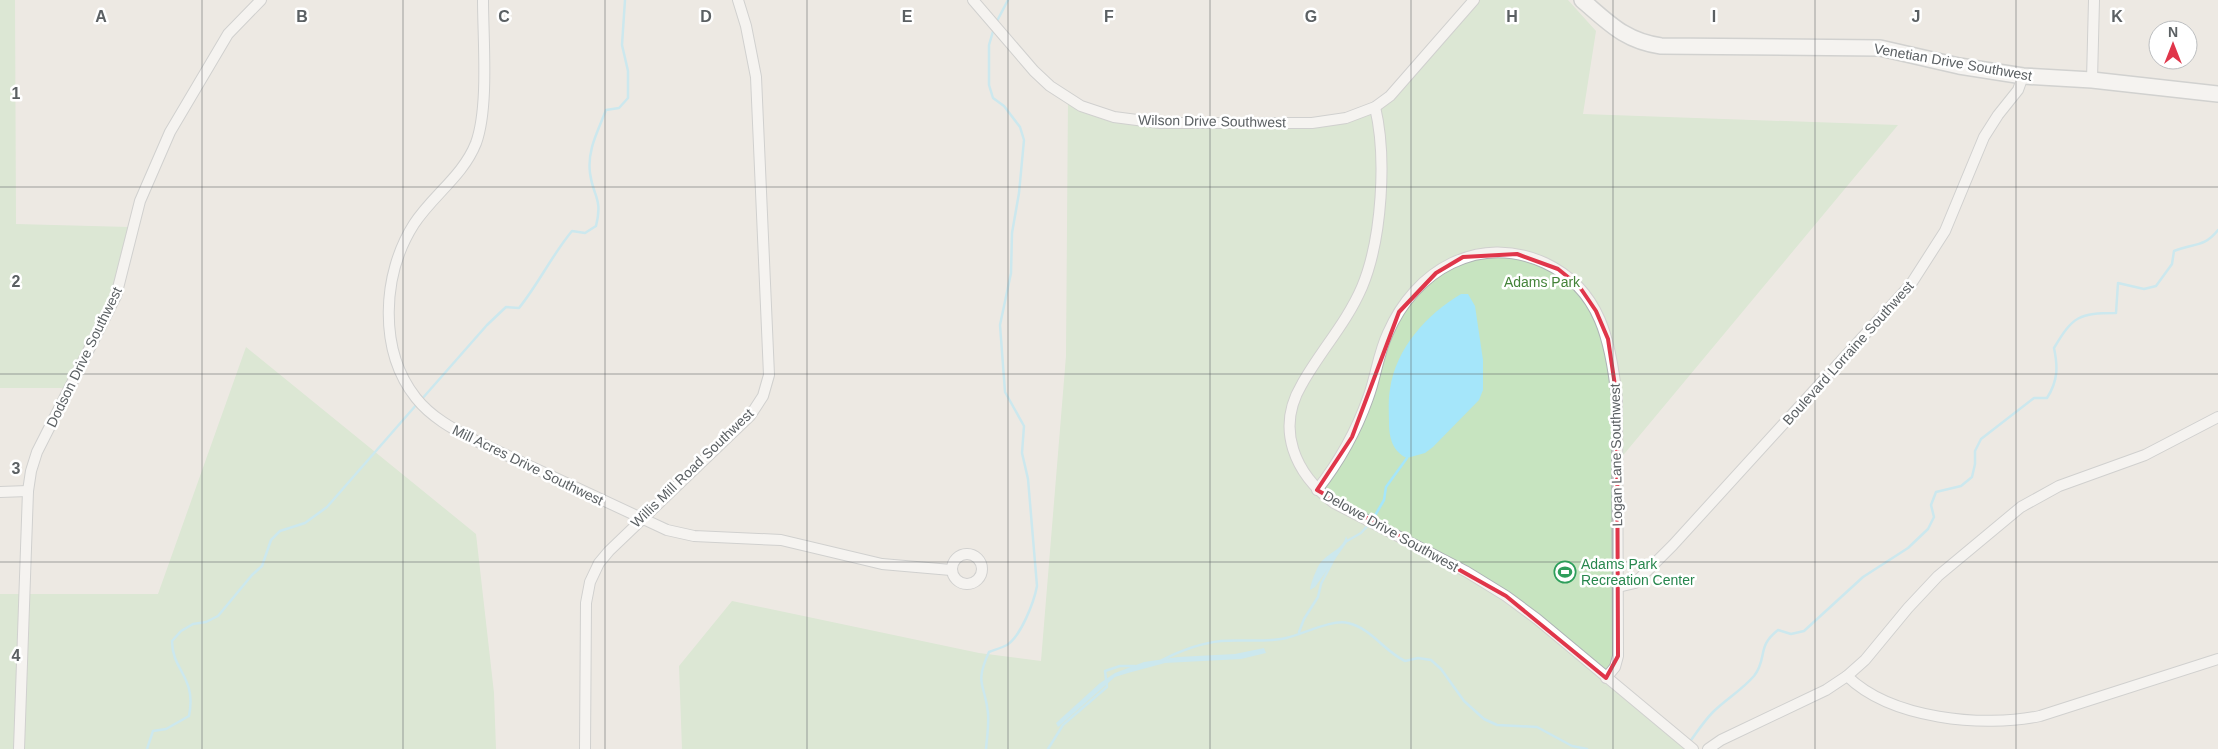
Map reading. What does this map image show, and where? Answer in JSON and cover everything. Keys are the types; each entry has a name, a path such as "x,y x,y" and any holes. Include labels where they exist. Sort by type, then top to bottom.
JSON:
{"street":[{"name":"Dodson Drive Southwest","path":"19,749 28,491 31,471 38,452 116,296 140,201 170,132 228,34 261,0"},
{"name":"Mill Acres Drive Southwest","path":"483,0 481,123 476,143 466,162 416,221 397,258 391,285 390,324 394,353 406,383 417,399 446,425 474,440 640,519 668,530 694,536 781,540 882,564 951,570"},
{"name":"Willis Mill Road Southwest","path":"585,749 586,603 590,582 599,563 640,519 750,416 763,396 769,375 756,77 746,26 738,0"},
{"name":"Wilson Drive Southwest","path":"972,0 1034,71 1050,86 1081,106 1114,117 1160,123 1312,123 1346,118 1375,107"},
{"path":"1375,107 1402,84 1474,0"},
{"name":"Venetian Drive Southwest","path":"1582,0 1618,30 1644,43 1661,46 1880,48 1959,66 2023,76 2092,80 2218,94"},
{"path":"2092,80 2094,0"},
{"name":"Boulevard Lorraine Southwest","path":"1618,587 1628,587 1635,583 1672,545 1911,284 1945,231 1984,137 1998,115 2018,90 2023,76"},
{"name":"Delowe Drive Southwest","path":"1375,107 1380,126 1380,201 1377,231 1371,260 1352,309 1302,383 1291,414 1290,436 1294,455 1304,474 1317,490 1334,503 1467,572 1506,596 1537,619 1693,749"},
{"name":"Logan Lane Southwest","path":"1317,490 1335,467 1352,437 1369,397 1388,332 1399,312 1413,294 1436,273 1462,257 1499,252 1532,258 1558,270 1579,286 1596,311 1608,340 1617,399 1618,656 1615,667 1606,678"},
{"path":"1708,749 1720,740 1826,690 1847,676 1865,660 1908,608 1938,576 2021,507 2059,486 2145,455 2218,417"},
{"path":"0,492 28,491"},
{"path":"1847,676 1870,695 1914,711 1961,720 2016,721 2040,716 2218,659"}],"highlighted area":[{"path":"1517,254 1558,269 1579,286 1596,311 1608,339 1617,399 1618,656 1606,678 1506,596 1317,490 1352,437 1399,312 1436,273 1463,257"}],"green space":[{"path":"0,0 15,0 16,224 129,227 109,310 66,388 0,388"},
{"name":"Adams Park","path":"1478,0 1568,0 1596,31 1583,114 1898,125 1620,459 1618,650 1610,677 1695,749 682,749 679,666 732,601 979,653 1041,661 1066,356 1068,98 1104,119 1152,125 1341,118 1380,107"},
{"path":"246,347 476,534 494,693 496,749 0,749 0,594 158,594"}],"water":[{"path":"1461,294 1468,294 1475,306 1483,360 1483,390 1479,400 1433,447 1425,453 1407,458 1395,448 1390,434 1389,397 1393,374 1406,346 1425,322 1448,302"},
{"path":"1346,536 1348,541 1315,587 1310,590 1320,563 1342,544"},
{"path":"1264,648 1266,653 1241,659 1165,663 1115,677 1058,727 1056,723 1100,683 1115,673 1144,662 1178,657 1235,654"}],"waterway":[{"path":"421,400 487,325 506,307 519,308 572,231 585,233 596,226 598,203 591,181 590,156 606,110 619,108 628,98 628,71 622,45 625,0"},
{"path":"996,23 1008,0"},
{"path":"986,749 988,713 981,678 982,671 989,652 1007,645 1022,627 1037,586 1028,479 1022,453 1024,426 1005,392 1000,325 1011,273 1012,233 1019,193 1024,140 1020,127 1004,106 993,98 989,85 989,45 994,28"},
{"path":"1689,743 1713,712 1754,676 1761,664 1764,647 1771,636 1778,630 1791,634 1804,631 1863,577 1908,548 1928,529 1934,517 1931,505 1936,492 1961,486 1972,477 1975,451 1981,439 2034,398 2047,398 2051,392 2056,374 2054,348 2072,323 2093,314 2116,313 2118,283 2144,289 2156,286 2172,264 2174,251 2208,240 2218,230"},
{"path":"147,749 153,731 166,729 189,716 190,692 176,660 172,641 181,631 193,624 206,622 218,616 252,575 262,566 271,540 280,531 305,523 327,507 417,404"},
{"path":"1373,519 1384,500 1386,487 1407,458"},
{"path":"1347,541 1361,533 1370,523"},
{"path":"1299,632 1304,619 1318,597 1321,584 1336,555"},
{"path":"1162,660 1191,648 1213,642 1278,639 1334,623 1348,623 1364,630 1390,652 1405,661 1418,658 1431,660 1441,669 1464,701 1484,719 1497,725 1537,727 1572,746 1587,749"},
{"path":"1048,749 1063,725 1107,687 1105,671 1120,666 1135,666"}],"place":[{"name":"Adams Park Recreation Center","path":"1565,572"}]}
